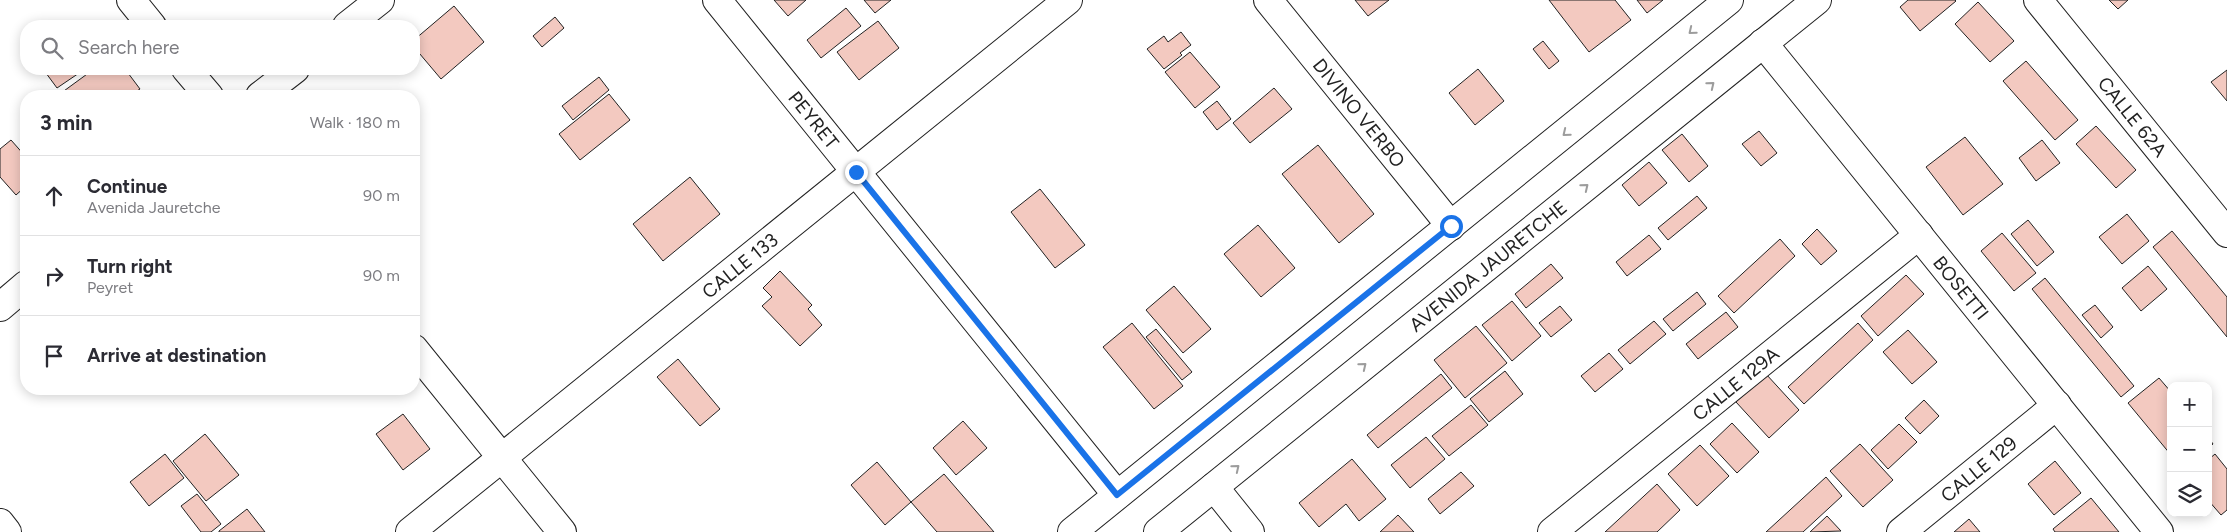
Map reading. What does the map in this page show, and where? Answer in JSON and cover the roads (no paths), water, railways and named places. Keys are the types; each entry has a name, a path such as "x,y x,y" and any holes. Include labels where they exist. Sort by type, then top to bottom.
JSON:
{"street":[{"path":"131,0 147,20"},
{"path":"355,20 380,0"},
{"name":"PEYRET","path":"718,0 1117,495"},
{"name":"CALLE 133","path":"410,532 1068,0"},
{"name":"DIVINO VERBO","path":"1268,0 1451,226"},
{"path":"1072,532 1730,0"},
{"name":"AVENIDA JAURETCHE","path":"1158,532 1817,0"},
{"name":"CALLE 62A","path":"2038,0 2227,233"},
{"name":"BOSETTI","path":"1763,43 2159,532"},
{"path":"191,75 204,90"},
{"path":"268,90 286,75"},
{"name":"CALLE 129A","path":"1552,532 1919,235"},
{"path":"0,307 20,291"},
{"path":"420,356 562,532"},
{"name":"CALLE 129","path":"1900,532 2057,405"},
{"path":"1214,487 1250,532"},
{"path":"0,523 7,532"}]}
